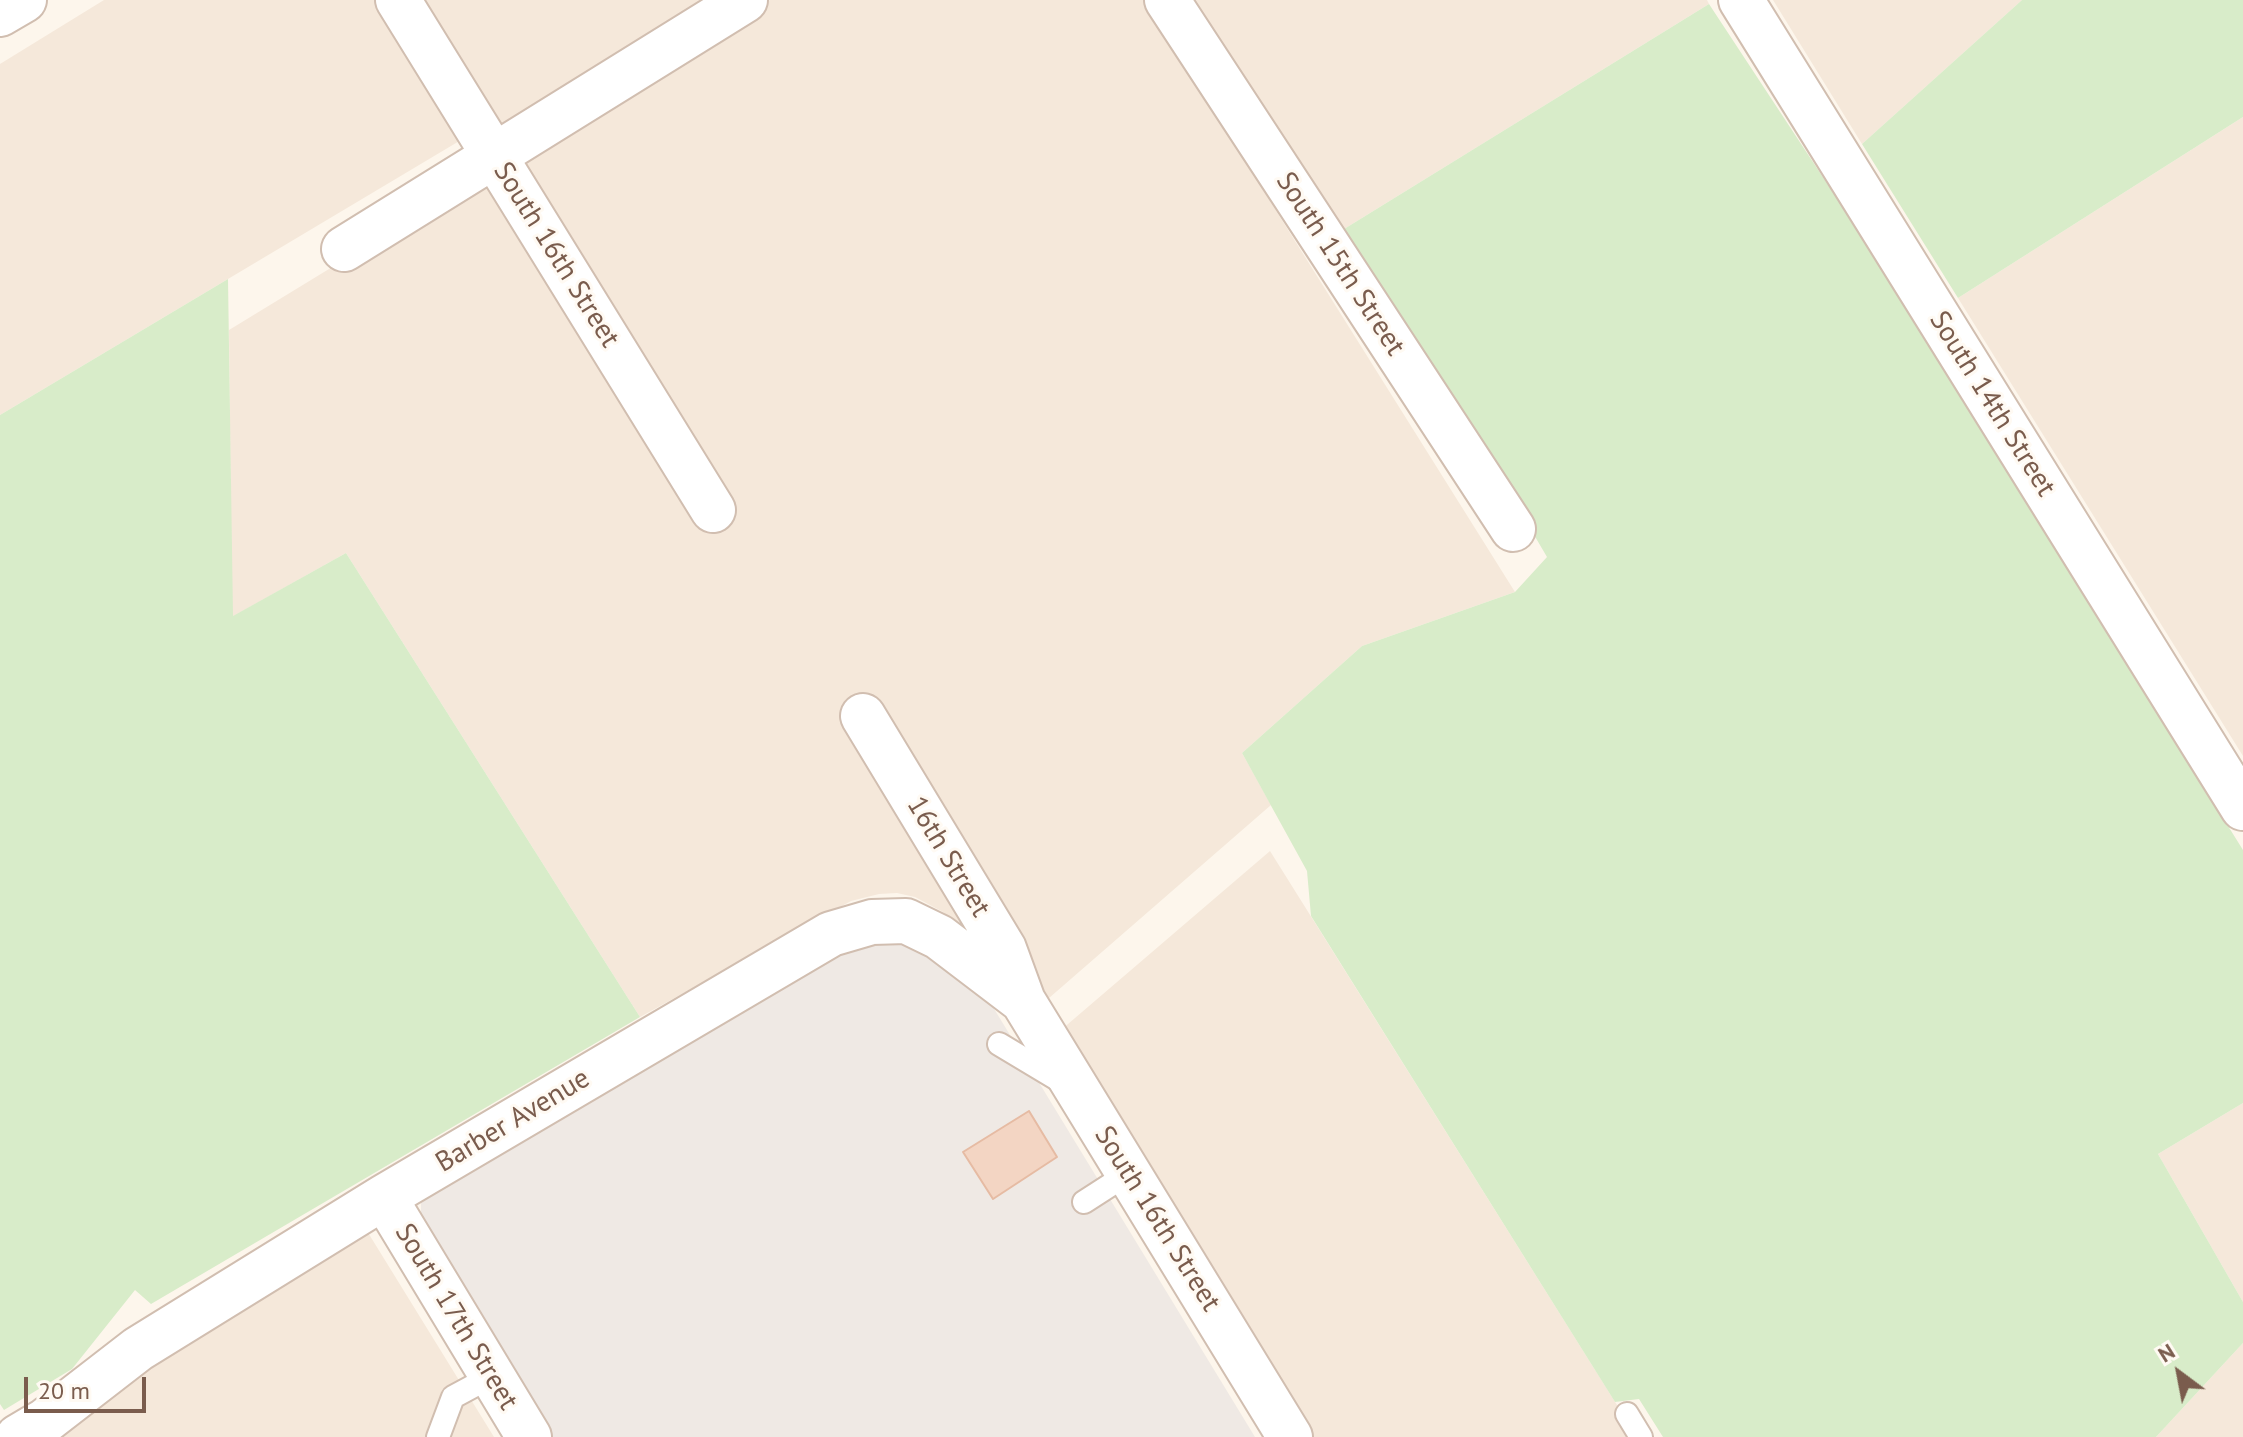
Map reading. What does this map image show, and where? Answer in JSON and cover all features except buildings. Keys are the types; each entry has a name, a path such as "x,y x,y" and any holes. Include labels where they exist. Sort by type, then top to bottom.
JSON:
{"street":[{"path":"0,14 24,0"},
{"name":"South 16th Street","path":"398,0 713,510"},
{"path":"344,249 745,0"},
{"name":"South 15th Street","path":"1167,0 1513,529"},
{"name":"South 14th Street","path":"1741,0 2243,808"},
{"name":"16th Street","path":"863,716 1004,949 1023,1001"},
{"name":"Barber Avenue","path":"18,1437 45,1421 138,1349 384,1197 831,934 872,922 906,921 939,937 1023,1001"},
{"name":"South 16th Street","path":"1023,1001 1290,1437"},
{"name":"South 17th Street","path":"384,1197 529,1437"}],"lane":[{"path":"999,1044 1078,1092"},
{"path":"1084,1202 1129,1173"},
{"path":"438,1437 453,1397 492,1376"},
{"path":"1627,1414 1641,1437"}],"shaded area":[{"path":"104,0 378,0 461,140 0,415 0,64"},
{"path":"421,0 714,0 505,130"},
{"path":"770,0 1144,0 1515,592 1362,646 1242,753 1271,805 1041,1005 977,939 943,912 915,897 897,893 851,901 640,1017 346,553 232,617 229,330"},
{"path":"1185,0 1707,0 1709,4 1336,234"},
{"path":"1773,0 2022,0 1862,144"},
{"path":"2243,117 2243,756 1958,298"},
{"path":"1270,851 1637,1437 1309,1437 1061,1030"},
{"path":"884,940 916,946 985,994 1255,1437 552,1437 421,1224 421,1202 438,1183 848,945"},
{"path":"2243,1103 2243,1302 2158,1154"},
{"path":"367,1231 494,1437 43,1437"},
{"path":"2243,1343 2243,1437 2156,1437"}],"green space":[{"path":"2022,0 2243,0 2243,117 1958,298 1862,144"},
{"path":"1709,4 1834,194 2243,850 2243,1103 2158,1154 2243,1302 2243,1343 2156,1437 1663,1437 1639,1399 1615,1402 1311,916 1307,871 1242,753 1362,646 1515,592 1547,557 1510,494 1336,234"},
{"path":"228,279 233,616 346,553 640,1017 151,1304 135,1290 72,1369 4,1410 0,1404 0,415"}]}
